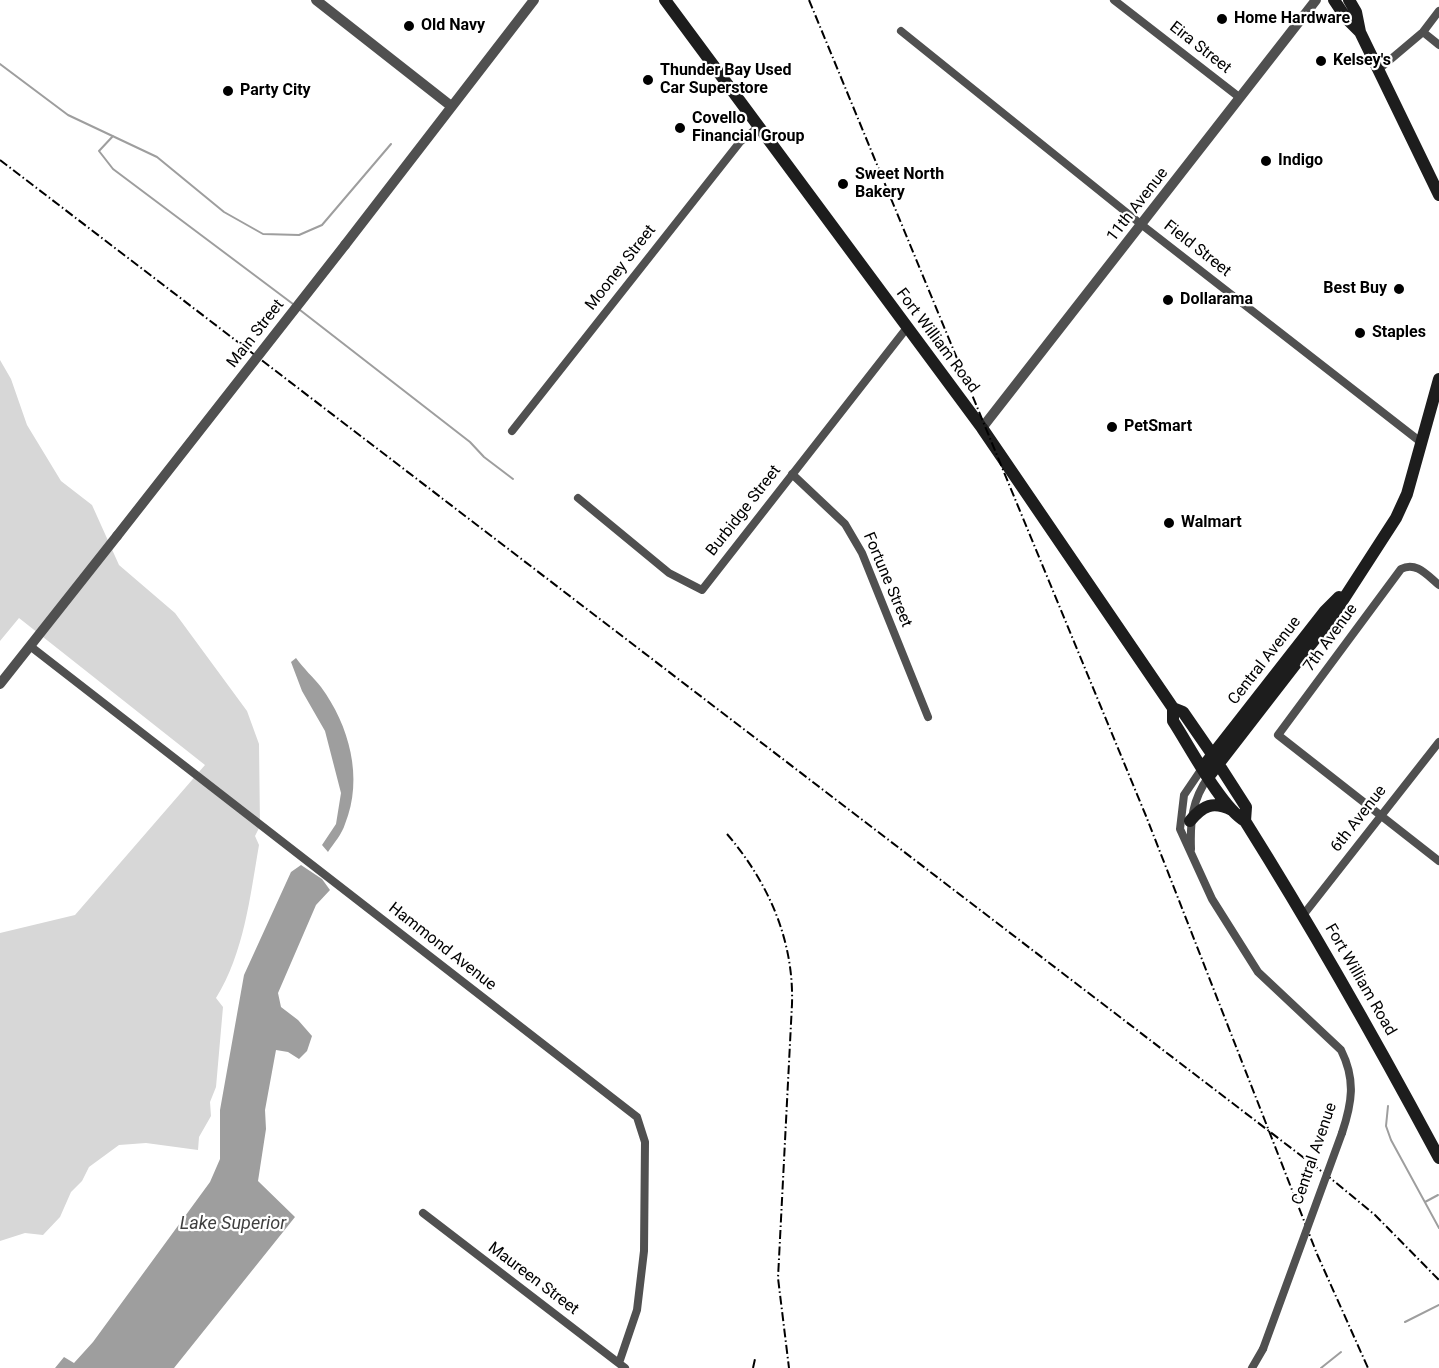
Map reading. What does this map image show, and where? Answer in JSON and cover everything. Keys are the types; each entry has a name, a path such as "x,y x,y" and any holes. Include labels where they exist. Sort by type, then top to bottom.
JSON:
{"main road":[{"name":"Fort William Road","path":"664,0 906,329 982,428 1173,708 1183,712 1246,807 1245,821"},
{"path":"1334,0 1346,18 1360,32"},
{"path":"1349,0 1356,12 1360,32 1439,195"},
{"name":"Central Avenue","path":"1206,772 1332,617 1348,588 1402,507 1439,379"},
{"name":"Fort William Road","path":"1173,708 1173,721 1232,810 1245,821 1304,914 1439,1158"},
{"path":"1190,821 1208,805 1216,804 1232,810"}],"street":[{"path":"316,0 451,106"},
{"name":"Main Street","path":"0,684 534,0"},
{"name":"Eira Street","path":"1114,0 1239,97"},
{"name":"11th Avenue","path":"982,428 1316,0"},
{"path":"1378,70 1423,32 1439,11"},
{"name":"Field Street","path":"902,31 1142,225 1422,443"},
{"path":"1423,32 1439,45"},
{"name":"Mooney Street","path":"512,431 740,142 757,128"},
{"name":"Burbidge Street","path":"578,498 669,573 702,590 906,329"},
{"name":"Fortune Street","path":"792,474 845,524 865,562 928,717"},
{"name":"7th Avenue","path":"1382,815 1278,735 1401,569 1412,566 1439,585"},
{"name":"Hammond Avenue","path":"30,646 637,1117 645,1142 644,1251 637,1310 622,1366"},
{"name":"6th Avenue","path":"1304,914 1439,742"},
{"name":"Central Avenue","path":"1191,852 1190,821 1198,790 1206,772"},
{"name":"Central Avenue","path":"1206,772 1184,795 1180,813 1180,829 1212,899 1258,972 1341,1050 1349,1066 1353,1088 1349,1112 1342,1133 1263,1349 1252,1368"},
{"path":"1382,815 1439,861"},
{"name":"Maureen Street","path":"423,1213 622,1366"}],"shaded area":[{"path":"0,360 11,379 27,425 61,481 92,505 119,565 175,613 247,711 259,744 260,826 255,836 259,845 240,944 226,981 216,998 223,1007 216,1087 210,1102 211,1116 199,1137 198,1150 146,1143 119,1145 89,1167 82,1181 71,1192 60,1217 43,1235 25,1233 0,1241 0,933 75,915 205,765 19,618 0,641"}],"water":[{"path":"296,658 331,702 351,752 353,789 351,806 342,831 328,852 322,845 336,824 341,793 325,731 302,691 291,662"},
{"name":"Lake Superior","path":"301,865 322,879 330,890 316,905 278,993 281,1007 298,1020 312,1036 307,1051 299,1059 288,1052 276,1050 265,1110 266,1129 258,1181 295,1217 174,1368 55,1368 64,1357 74,1363 93,1342 210,1182 220,1159 220,1110 244,975 291,872"}],"waterway":[{"path":"0,64 68,115 157,157 224,212 263,234 299,235 322,225 391,144"},
{"path":"113,136 99,151 113,169 293,304"},
{"path":"300,310 470,442 484,457 513,479"},
{"path":"1388,1106 1386,1126 1391,1140 1439,1228"},
{"path":"1425,1202 1438,1195"},
{"path":"1405,1322 1439,1305"},
{"path":"1321,1368 1341,1352"}],"railway":[{"path":"809,0 1146,816 1317,1254 1368,1368"},
{"path":"0,160 1329,1177 1375,1215 1439,1280"},
{"path":"727,834 755,872 776,913 788,957 791,980 792,1004 778,1278 789,1368"},
{"path":"753,1368 755,1359"}],"place":[{"name":"Home Hardware","path":"1222,19"},
{"name":"Old Navy","path":"409,26"},
{"name":"Kelsey's","path":"1321,61"},
{"name":"Thunder Bay Used Car Superstore","path":"648,80"},
{"name":"Party City","path":"228,91"},
{"name":"Covello Financial Group","path":"680,128"},
{"name":"Indigo","path":"1266,161"},
{"name":"Sweet North Bakery","path":"843,184"},
{"name":"Best Buy","path":"1399,289"},
{"name":"Dollarama","path":"1168,300"},
{"name":"Staples","path":"1360,333"},
{"name":"PetSmart","path":"1112,427"},
{"name":"Walmart","path":"1169,523"}]}
